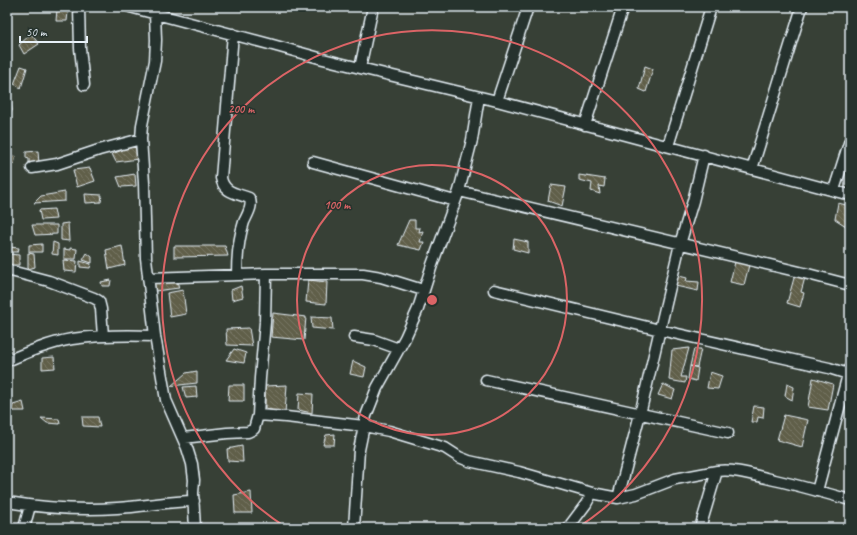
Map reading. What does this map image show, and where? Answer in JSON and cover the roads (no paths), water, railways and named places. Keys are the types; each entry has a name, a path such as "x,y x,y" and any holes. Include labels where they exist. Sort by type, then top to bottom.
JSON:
{"street":[{"path":"79,7 80,48 84,85"},
{"path":"130,7 233,34 323,60 497,101 850,195"},
{"path":"360,68 373,7"},
{"path":"497,101 528,7"},
{"path":"585,125 622,7"},
{"path":"668,146 711,7"},
{"path":"752,169 802,7"},
{"path":"155,13 155,61 142,125 141,138 148,278 161,377 166,400 183,438 192,464 194,480 195,528"},
{"path":"233,34 221,178 223,186 228,190 249,198 251,205 240,234 237,249 237,275"},
{"path":"354,528 359,450 364,426 377,388 412,324 457,196 472,140 479,97"},
{"path":"32,168 57,164 141,138"},
{"path":"834,190 850,140"},
{"path":"618,498 640,414 680,244 693,201 704,155"},
{"path":"313,162 457,196 680,244 850,285"},
{"path":"7,270 50,281 94,298 99,302 101,309 103,336"},
{"path":"148,278 266,274 362,274 381,277 423,290"},
{"path":"183,438 212,434 248,432 254,429 258,415 265,322 266,274"},
{"path":"494,290 660,330 829,368 849,370 818,491"},
{"path":"7,361 49,345 72,339 103,336 155,336"},
{"path":"354,337 374,340 399,349"},
{"path":"486,380 728,433"},
{"path":"258,415 364,426 389,431 445,448 459,457 469,461 519,472 592,493 618,498 636,494 675,479 727,470 850,500"},
{"path":"700,528 717,471"},
{"path":"568,528 586,504 592,493"},
{"path":"7,502 63,509 95,509 194,501"},
{"path":"24,528 30,506"}]}
